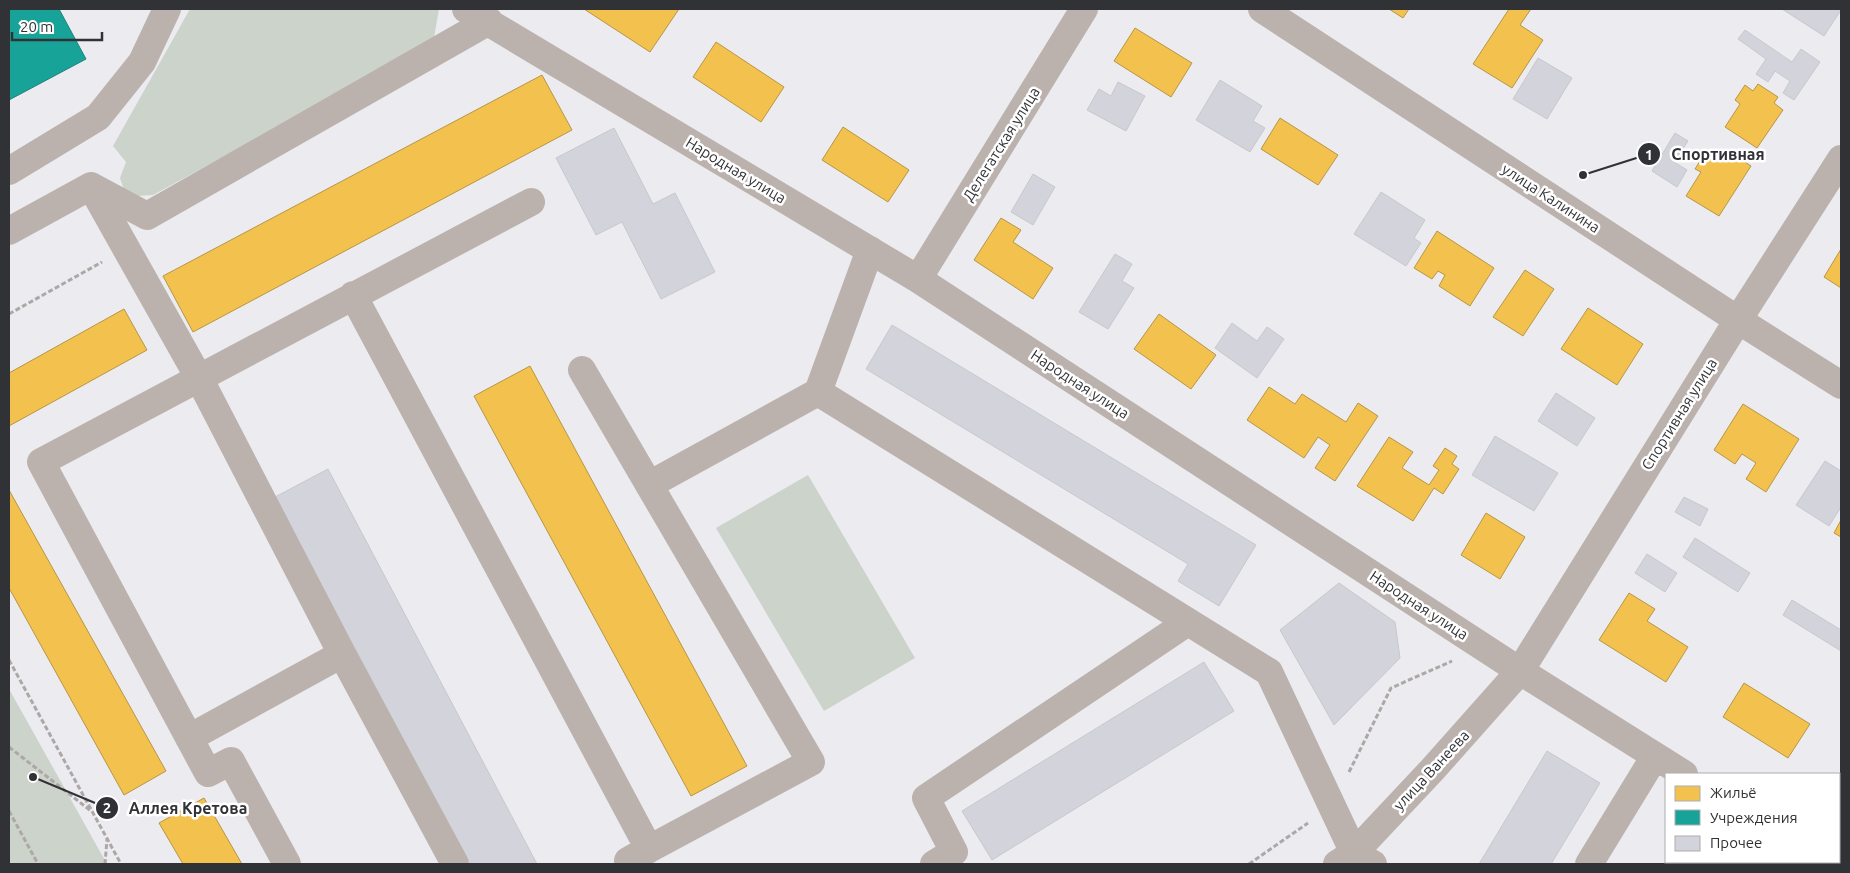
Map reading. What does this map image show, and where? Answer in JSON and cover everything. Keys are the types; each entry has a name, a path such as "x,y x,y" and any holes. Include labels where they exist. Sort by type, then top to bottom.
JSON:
{"street":[{"path":"9,170 98,118 142,62 167,9"},
{"name":"Делегатская улица","path":"918,279 1084,9"},
{"name":"улица Калинина","path":"1262,9 1738,320 1841,385"},
{"path":"92,186 147,216 478,15"},
{"name":"Народная улица","path":"478,15 918,279 1520,671 1682,773"},
{"name":"Спортивная улица","path":"1520,671 1738,320 1841,159"},
{"path":"9,231 92,186"},
{"path":"92,186 199,378 342,654 455,864"},
{"path":"287,864 231,761 208,773 42,462 531,202"},
{"path":"649,485 818,392 870,250"},
{"path":"353,295 640,856 811,762 582,370"},
{"path":"818,392 1268,672 1332,806 1355,860"},
{"path":"934,864 954,852 926,798 1188,622"},
{"path":"189,738 342,654"},
{"name":"улица Ванеева","path":"1355,860 1520,671"},
{"path":"1589,864 1655,756"}],"path":[{"path":"9,314 126,248"},
{"path":"1249,864 1332,806 1391,688 1459,658"},
{"path":"9,660 121,864"},
{"path":"9,747 93,813"},
{"path":"9,811 38,864"},
{"path":"104,864 107,839"}],"shaded area":[{"path":"190,9 439,9 433,43 153,195 137,196 124,190 120,178 126,162 113,146"},
{"path":"808,475 915,658 824,711 716,528"},
{"path":"9,689 107,864 9,864"}],"building: Жильё":[{"path":"584,9 679,9 650,52"},
{"path":"1389,9 1409,9 1403,18"},
{"path":"1509,9 1531,9 1520,25 1543,40 1512,88 1473,64"},
{"path":"1135,28 1192,63 1171,97 1114,61"},
{"path":"716,42 784,87 761,122 693,77"},
{"path":"542,75 572,130 193,332 163,276"},
{"path":"1758,84 1778,97 1774,103 1783,110 1757,148 1725,127 1740,104 1735,100 1745,85 1753,91"},
{"path":"1280,118 1338,155 1318,185 1261,149"},
{"path":"843,127 909,170 888,202 822,160"},
{"path":"1726,150 1751,166 1719,216 1686,196 1701,172 1695,169 1705,153 1719,161"},
{"path":"1001,218 1021,230 1013,242 1053,268 1033,299 974,260"},
{"path":"1437,231 1494,268 1470,306 1439,286 1445,275 1438,271 1432,279 1414,268"},
{"path":"1841,249 1841,288 1824,277"},
{"path":"1525,270 1554,289 1523,336 1493,317"},
{"path":"1588,308 1643,344 1617,385 1561,349"},
{"path":"124,309 147,350 9,426 9,373"},
{"path":"1159,314 1216,355 1191,389 1134,349"},
{"path":"530,366 747,766 691,796 474,396"},
{"path":"1269,387 1295,404 1302,394 1346,422 1358,403 1378,416 1335,481 1315,468 1330,445 1318,437 1304,458 1247,420"},
{"path":"1743,404 1799,439 1766,492 1746,479 1756,463 1742,454 1735,464 1714,450"},
{"path":"1389,437 1413,452 1402,468 1429,485 1439,470 1433,466 1445,448 1457,456 1452,464 1459,469 1443,494 1434,488 1413,521 1357,486"},
{"path":"9,490 166,771 124,795 9,588"},
{"path":"1486,513 1525,537 1500,579 1461,555"},
{"path":"1841,520 1841,537 1834,533"},
{"path":"1629,593 1655,609 1647,621 1688,647 1666,682 1599,640"},
{"path":"1744,683 1810,724 1788,758 1723,717"},
{"path":"204,798 242,864 183,864 159,823"}],"building: Учреждения":[{"path":"9,9 59,9 86,59 9,100"}],"building: Прочее":[{"path":"1782,9 1841,9 1841,10 1824,36"},
{"path":"1745,30 1792,62 1801,49 1820,62 1794,100 1783,93 1790,81 1775,71 1768,82 1756,74 1766,59 1738,39"},
{"path":"1538,58 1572,78 1547,119 1513,99"},
{"path":"1220,80 1262,106 1253,121 1265,128 1250,152 1196,120"},
{"path":"1118,82 1145,96 1126,131 1087,110 1099,89 1111,96"},
{"path":"614,128 653,204 675,193 715,272 661,299 622,222 596,235 556,158"},
{"path":"1675,133 1688,141 1674,162 1687,170 1677,187 1652,171"},
{"path":"1033,174 1055,187 1033,225 1011,212"},
{"path":"1381,192 1425,220 1414,238 1421,243 1406,266 1354,234"},
{"path":"1115,254 1132,264 1122,281 1134,288 1108,329 1079,312"},
{"path":"1232,323 1257,341 1267,327 1284,339 1257,378 1215,348"},
{"path":"892,325 1256,545 1219,606 1178,581 1188,564 866,369"},
{"path":"1556,393 1595,418 1577,446 1538,421"},
{"path":"1495,436 1558,473 1534,511 1472,475"},
{"path":"1825,461 1841,471 1841,507 1829,526 1796,505"},
{"path":"328,469 537,864 469,864 275,497"},
{"path":"1684,497 1708,509 1700,526 1675,512"},
{"path":"1695,538 1750,573 1738,592 1683,557"},
{"path":"1647,554 1677,573 1665,592 1635,573"},
{"path":"1339,583 1395,622 1400,658 1334,725 1280,630"},
{"path":"1792,600 1841,630 1841,651 1783,615"},
{"path":"1204,662 1234,711 992,860 962,811"},
{"path":"1547,751 1600,783 1551,864 1479,864"}],"place":[{"name":"Спортивная","path":"1583,175"},
{"name":"Аллея Кретова","path":"33,777"}]}
